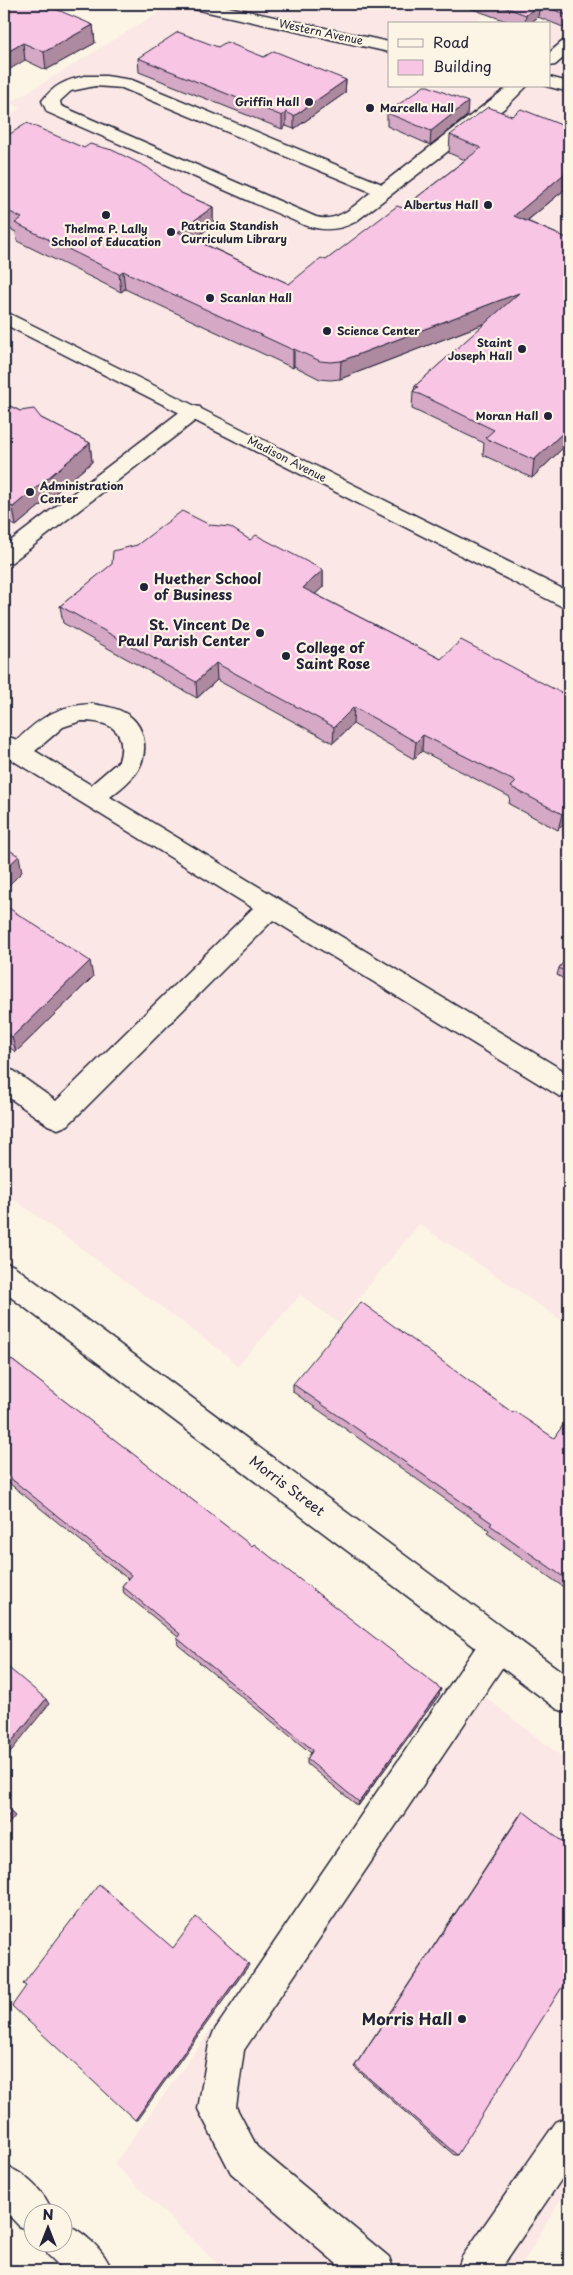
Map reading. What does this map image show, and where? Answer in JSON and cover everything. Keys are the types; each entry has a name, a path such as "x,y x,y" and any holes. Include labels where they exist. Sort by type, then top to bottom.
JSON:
{"street":[{"name":"Western Avenue","path":"194,4 388,47"},
{"path":"550,60 569,44"},
{"path":"384,191 126,84 104,80 76,83 59,91 51,101 54,108 60,112 314,223 325,224 341,222 384,191 516,88"},
{"path":"550,82 569,87"},
{"name":"Madison Avenue","path":"4,317 569,601"},
{"path":"4,557 193,412"},
{"path":"92,798 130,764 133,748 132,734 123,721 101,714 84,712 59,719 11,748 92,798 569,1088"},
{"path":"4,1079 58,1117 270,906"},
{"name":"Morris Street","path":"4,1275 569,1697"},
{"path":"375,2271 244,2160 217,2109 227,2044 498,1644"},
{"path":"476,2271 536,2186 569,2135"},
{"path":"4,2184 23,2202"},
{"path":"72,2251 93,2271"}],"shaded area":[{"name":"College of Saint Rose","path":"130,4 289,4 314,9 322,4 498,4 474,22 388,22 388,88 550,88 550,27 569,14 569,1325 419,1224 339,1323 300,1295 237,1367 228,1356 4,1192 4,119 20,108 10,103 161,11"},
{"path":"463,1680 569,1762 569,2185 518,2271 225,2271 114,2164"}],"building":[{"path":"4,4 44,4 93,25 44,52 23,43 4,54"},
{"path":"496,4 540,4 526,15"},
{"path":"540,4 569,4 569,16"},
{"path":"178,32 218,47 226,42 264,57 274,51 346,80 294,116 286,112 282,116 138,58"},
{"path":"421,88 433,88 468,102 431,131 387,113"},
{"path":"488,107 512,116 521,109 569,128 569,170 514,216 569,239 569,427 534,460 485,438 494,430 413,391 418,387 415,386 519,293 341,361 320,361 123,271 119,274 15,223 22,218 4,209 4,138 27,123 84,148 90,144 112,150 147,167 181,193 213,207 178,232 289,284 321,258 326,260 397,206 403,208 481,148 450,135"},
{"name":"Administration Center","path":"4,403 20,411 34,409 41,418 90,443 13,507 4,504"},
{"path":"182,511 210,525 230,527 250,540 256,535 323,570 303,588 441,659 461,640 569,697 569,806 562,814 511,787 516,782 423,735 416,742 354,707 334,727 216,663 196,682 60,606 112,564 113,551 137,545"},
{"path":"4,847 19,856 4,870"},
{"path":"4,905 90,961 12,1037 4,1031"},
{"path":"569,955 569,974 559,968"},
{"path":"361,1302 513,1413 514,1411 554,1438 563,1425 569,1429 569,1581 490,1525 492,1523 293,1384"},
{"path":"4,1354 441,1689 359,1802 307,1759 313,1750 177,1638 180,1634 122,1586 131,1575 4,1473"},
{"path":"4,1664 46,1699 4,1751"},
{"path":"4,1806 11,1812 4,1822"},
{"name":"Morris Hall","path":"523,1811 569,1847 569,1976 457,2155 355,2066"},
{"path":"99,1884 173,1948 196,1917 248,1963 135,2120 12,2006 26,1986 23,1984"}],"place":[{"name":"Griffin Hall","path":"309,102"},
{"name":"Marcella Hall","path":"370,108"},
{"name":"Albertus Hall","path":"488,205"},
{"name":"Thelma P. Lally School of Education","path":"106,215"},
{"name":"Patricia Standish Curriculum Library","path":"171,232"},
{"name":"Scanlan Hall","path":"210,298"},
{"name":"Science Center","path":"327,331"},
{"name":"Staint Joseph Hall","path":"522,349"},
{"name":"Moran Hall","path":"548,416"},
{"name":"Administration Center","path":"30,492"},
{"name":"Huether School of Business","path":"144,587"},
{"name":"St. Vincent De Paul Parish Center","path":"260,633"},
{"name":"College of Saint Rose","path":"286,656"},
{"name":"Morris Hall","path":"462,2019"}]}
